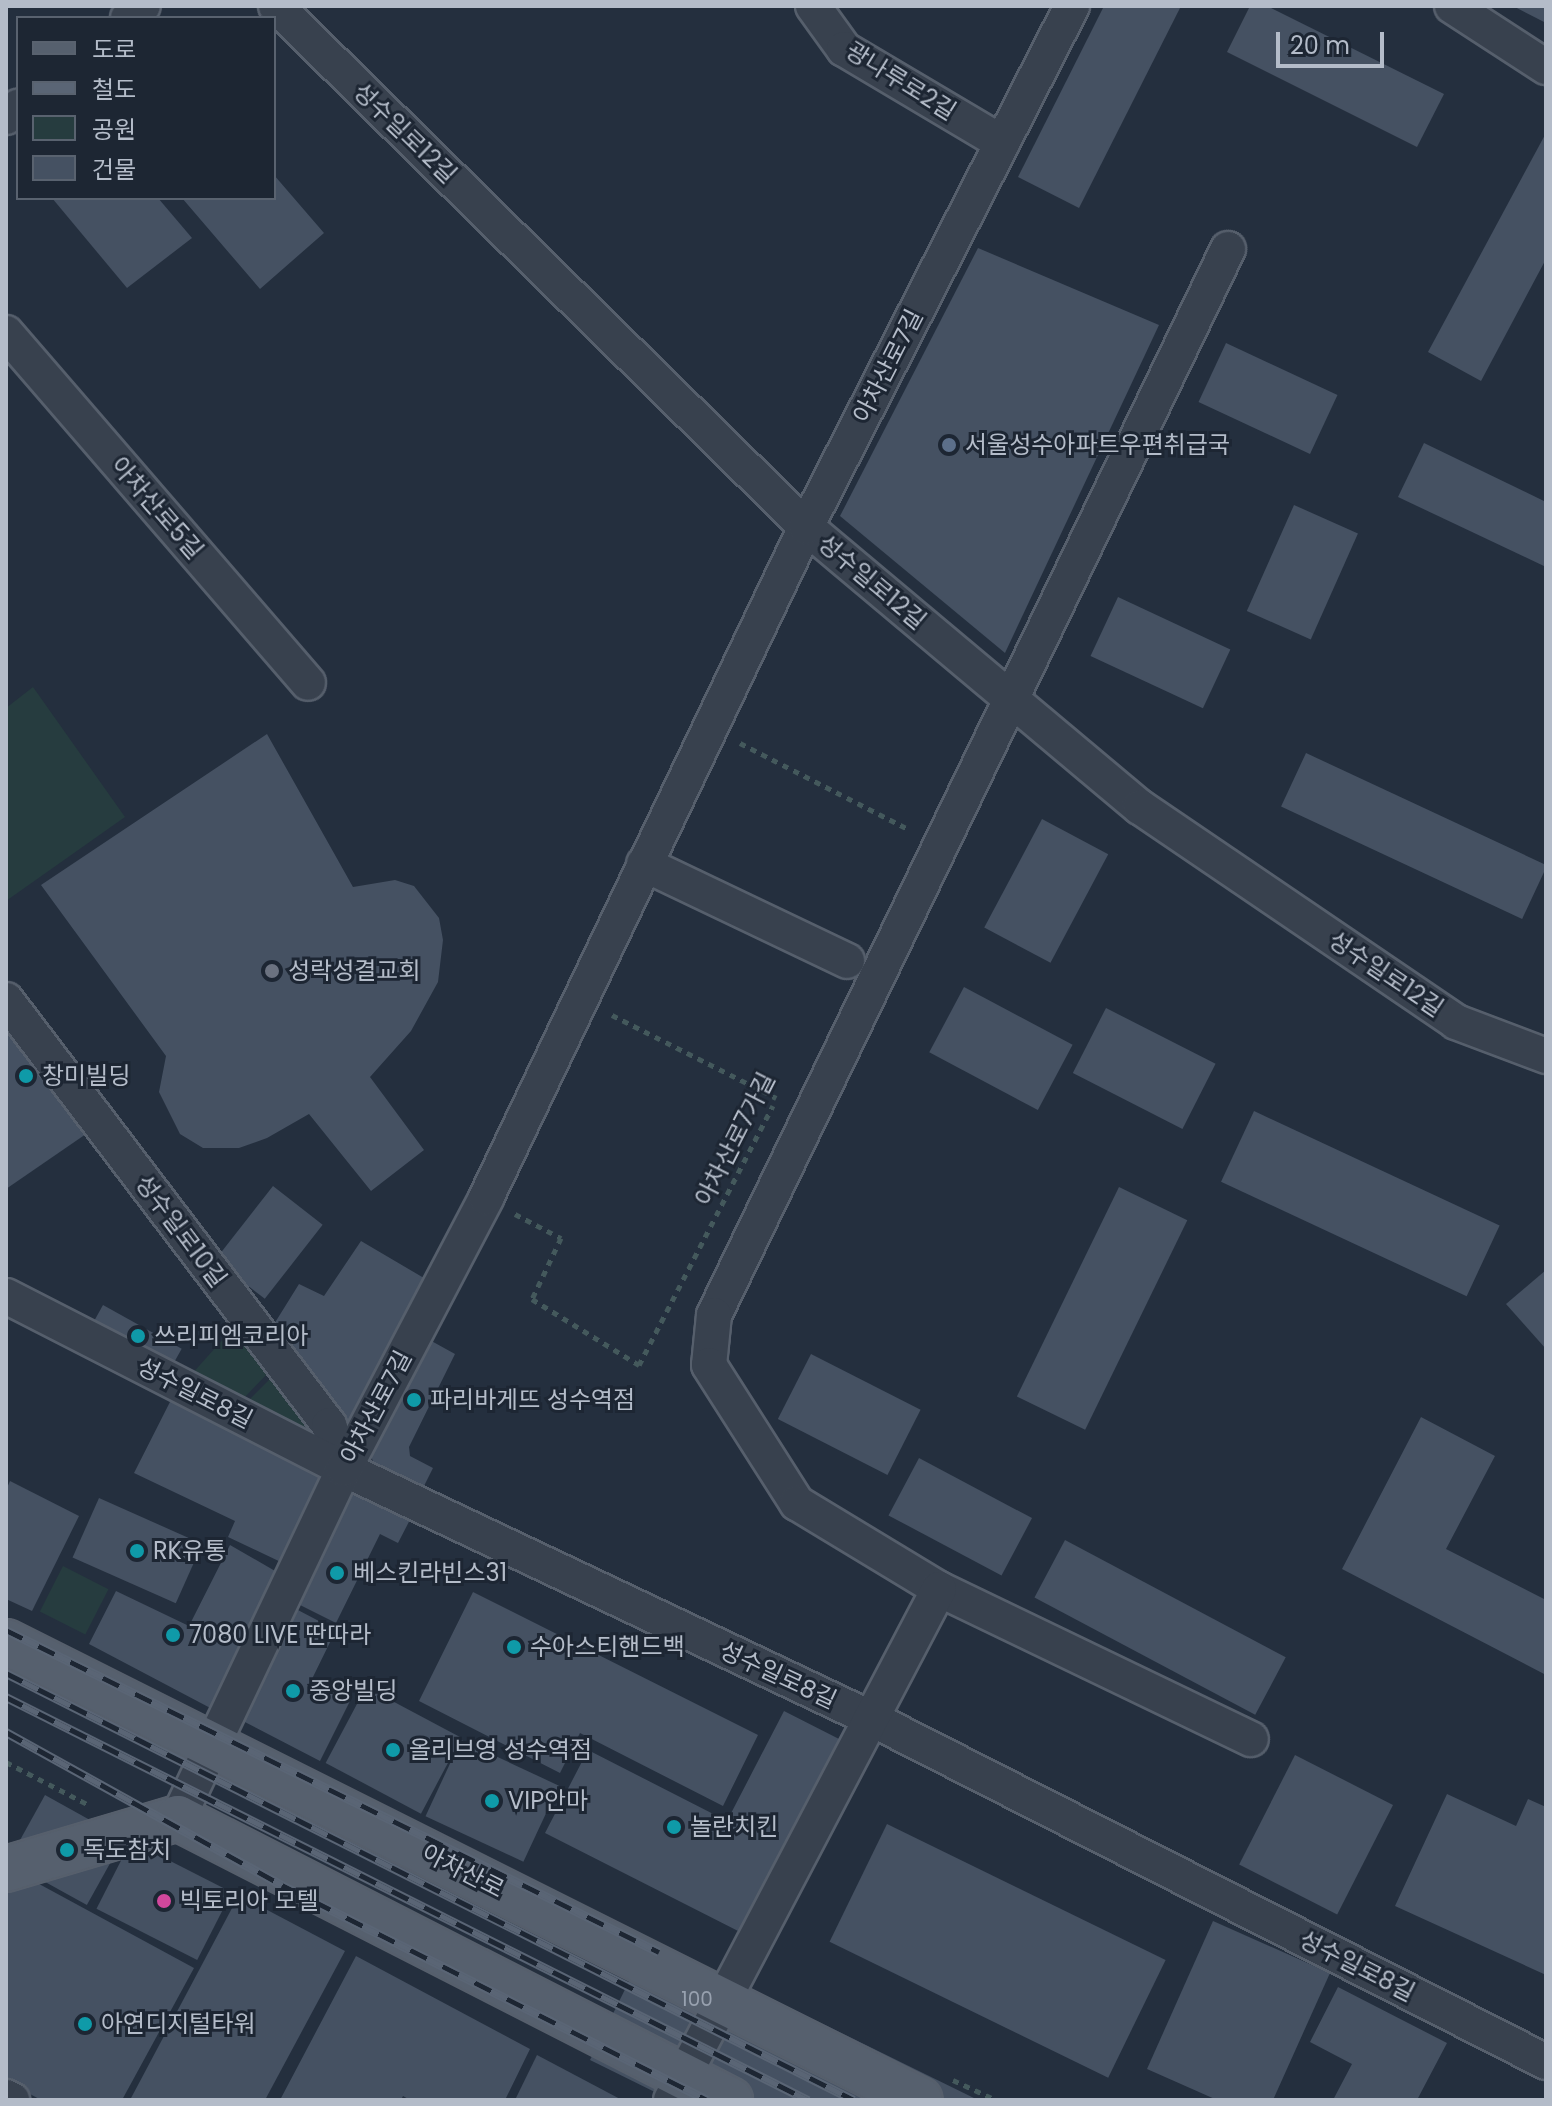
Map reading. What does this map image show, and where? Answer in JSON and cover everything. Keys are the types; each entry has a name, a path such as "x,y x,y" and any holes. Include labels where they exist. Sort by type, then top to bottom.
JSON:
{"main road":[{"name":"아차산로","path":"6,1642 213,1745 714,2020 920,2100"},
{"path":"6,1869 178,1818 677,2088 730,2100"}],"street":[{"name":"성수일로12길","path":"276,6 806,527 1140,807 1456,1022 1546,1056"},
{"name":"광나루로2길","path":"813,6 844,49 1002,143"},
{"name":"아차산로7길","path":"178,1818 344,1469 486,1198 806,527 1072,6"},
{"path":"1452,6 1546,67"},
{"path":"1228,249 714,1315 709,1365 797,1503 939,1589 1251,1739"},
{"name":"아차산로5길","path":"6,333 308,683"},
{"path":"644,864 847,961"},
{"name":"성수일로10길","path":"6,1000 329,1425 344,1469"},
{"name":"성수일로8길","path":"6,1296 344,1469 872,1719 1546,2062"},
{"path":"677,2088 939,1589"},
{"path":"6,2097 12,2100"}],"path":[{"path":"711,728 914,832"},
{"path":"582,1000 776,1098"},
{"name":"아차산로7가길","path":"486,1198 561,1238 532,1299 639,1365 783,1085"}],"green space":[{"path":"33,687 125,817 6,901 6,708"},
{"path":"234,1327 270,1371 242,1400 190,1376"},
{"path":"274,1375 317,1420 306,1434 246,1403"},
{"path":"63,1566 108,1589 85,1635 40,1611"}],"building":[{"path":"1104,6 1181,6 1079,208 1018,177"},
{"path":"1250,6 1267,6 1444,94 1417,147 1227,52"},
{"path":"1513,6 1546,6 1546,23"},
{"path":"1546,133 1546,259 1481,381 1428,352"},
{"path":"276,177 324,233 260,289 184,200 276,200"},
{"path":"54,200 160,200 192,238 127,288"},
{"path":"978,248 1159,325 1005,653 840,516"},
{"path":"1226,343 1337,395 1310,454 1199,402"},
{"path":"1424,443 1546,502 1546,567 1398,497"},
{"path":"1294,505 1358,533 1311,639 1247,611"},
{"path":"1118,597 1230,649 1203,708 1091,656"},
{"name":"성락성결교회","path":"267,734 353,887 395,880 414,886 439,918 443,940 438,982 411,1031 370,1077 424,1150 371,1191 309,1114 267,1138 239,1148 203,1148 180,1134 159,1092 166,1056 41,885"},
{"path":"1306,753 1546,865 1522,919 1281,806"},
{"path":"1042,819 1108,854 1050,963 984,928"},
{"path":"964,987 1073,1045 1038,1110 929,1052"},
{"path":"1106,1008 1216,1064 1182,1129 1073,1073"},
{"name":"창미빌딩","path":"6,1017 86,1134 6,1189"},
{"path":"1254,1111 1500,1226 1467,1296 1221,1182"},
{"path":"273,1186 323,1225 265,1299 215,1260"},
{"path":"1119,1187 1187,1220 1085,1430 1017,1396"},
{"path":"361,1241 429,1281 356,1433 333,1418 271,1329 299,1284 324,1296"},
{"path":"1546,1270 1546,1349 1506,1304"},
{"name":"쓰리피엠코리아","path":"103,1305 182,1349 171,1368 92,1324"},
{"name":"파리바게뜨 성수역점","path":"426,1338 455,1354 409,1447 410,1456 433,1468 422,1490 374,1467 371,1454"},
{"path":"811,1354 921,1410 887,1475 778,1419"},
{"path":"173,1396 328,1479 285,1564 228,1537 235,1521 134,1473"},
{"path":"1421,1417 1495,1456 1446,1549 1546,1600 1546,1675 1342,1569"},
{"path":"919,1458 1032,1518 1002,1575 888,1515"},
{"path":"10,1481 79,1516 32,1611 6,1599 6,1490"},
{"name":"베스킨라빈스31","path":"358,1484 414,1512 398,1543 380,1534 336,1623 298,1604"},
{"name":"RK유통","path":"99,1498 202,1544 176,1603 73,1557"},
{"path":"1065,1540 1286,1657 1255,1715 1034,1597"},
{"name":"7080 LIVE 딴따라","path":"230,1545 282,1575 216,1711 89,1644 116,1591 189,1626"},
{"name":"수아스티핸드백","path":"473,1592 758,1735 723,1806 580,1733 560,1773 419,1701"},
{"name":"중앙빌딩","path":"296,1609 336,1630 311,1681 350,1701 320,1761 241,1720"},
{"name":"올리브영 성수역점","path":"366,1687 461,1738 421,1814 326,1763"},
{"name":"놀란치킨","path":"784,1711 843,1741 744,1934 545,1833 588,1750 727,1821"},
{"name":"VIP안마","path":"461,1740 559,1786 523,1862 426,1816"},
{"path":"1295,1755 1393,1805 1337,1915 1239,1865"},
{"path":"1447,1794 1516,1826 1528,1799 1546,1807 1546,1975 1395,1906"},
{"name":"독도참치","path":"45,1795 124,1839 87,1905 8,1861"},
{"path":"887,1824 1166,1960 1108,2078 830,1942"},
{"name":"빅토리아 모텔","path":"131,1841 232,1892 197,1960 96,1909"},
{"name":"아연디지털타워","path":"6,1866 194,1968 122,2100 41,2100 6,2081"},
{"path":"239,1895 345,1951 265,2100 130,2100"},
{"path":"1213,1921 1330,1973 1273,2100 1217,2100 1147,2069"},
{"path":"650,1939 978,2100 671,2100 590,2060"},
{"path":"356,1956 530,2049 505,2100 410,2100 403,2096 401,2100 280,2100"},
{"path":"1338,1987 1447,2043 1417,2100 1333,2100 1352,2064 1310,2042"},
{"path":"537,2055 622,2100 515,2100"}],"railway":[{"path":"6,1630 659,1952"},
{"path":"6,1673 854,2100"},
{"path":"6,1697 808,2100"},
{"path":"6,1732 282,1885 707,2100"}],"place":[{"name":"서울성수아파트우편취급국","path":"949,445"},
{"name":"성락성결교회","path":"272,971"},
{"name":"창미빌딩","path":"26,1076"},
{"name":"쓰리피엠코리아","path":"138,1336"},
{"name":"파리바게뜨 성수역점","path":"414,1400"},
{"name":"RK유통","path":"137,1551"},
{"name":"베스킨라빈스31","path":"337,1573"},
{"name":"7080 LIVE 딴따라","path":"173,1635"},
{"name":"수아스티핸드백","path":"514,1647"},
{"name":"중앙빌딩","path":"293,1691"},
{"name":"올리브영 성수역점","path":"393,1750"},
{"name":"VIP안마","path":"492,1801"},
{"name":"놀란치킨","path":"674,1827"},
{"name":"독도참치","path":"67,1850"},
{"name":"빅토리아 모텔","path":"164,1901"},
{"name":"아연디지털타워","path":"85,2024"}]}
